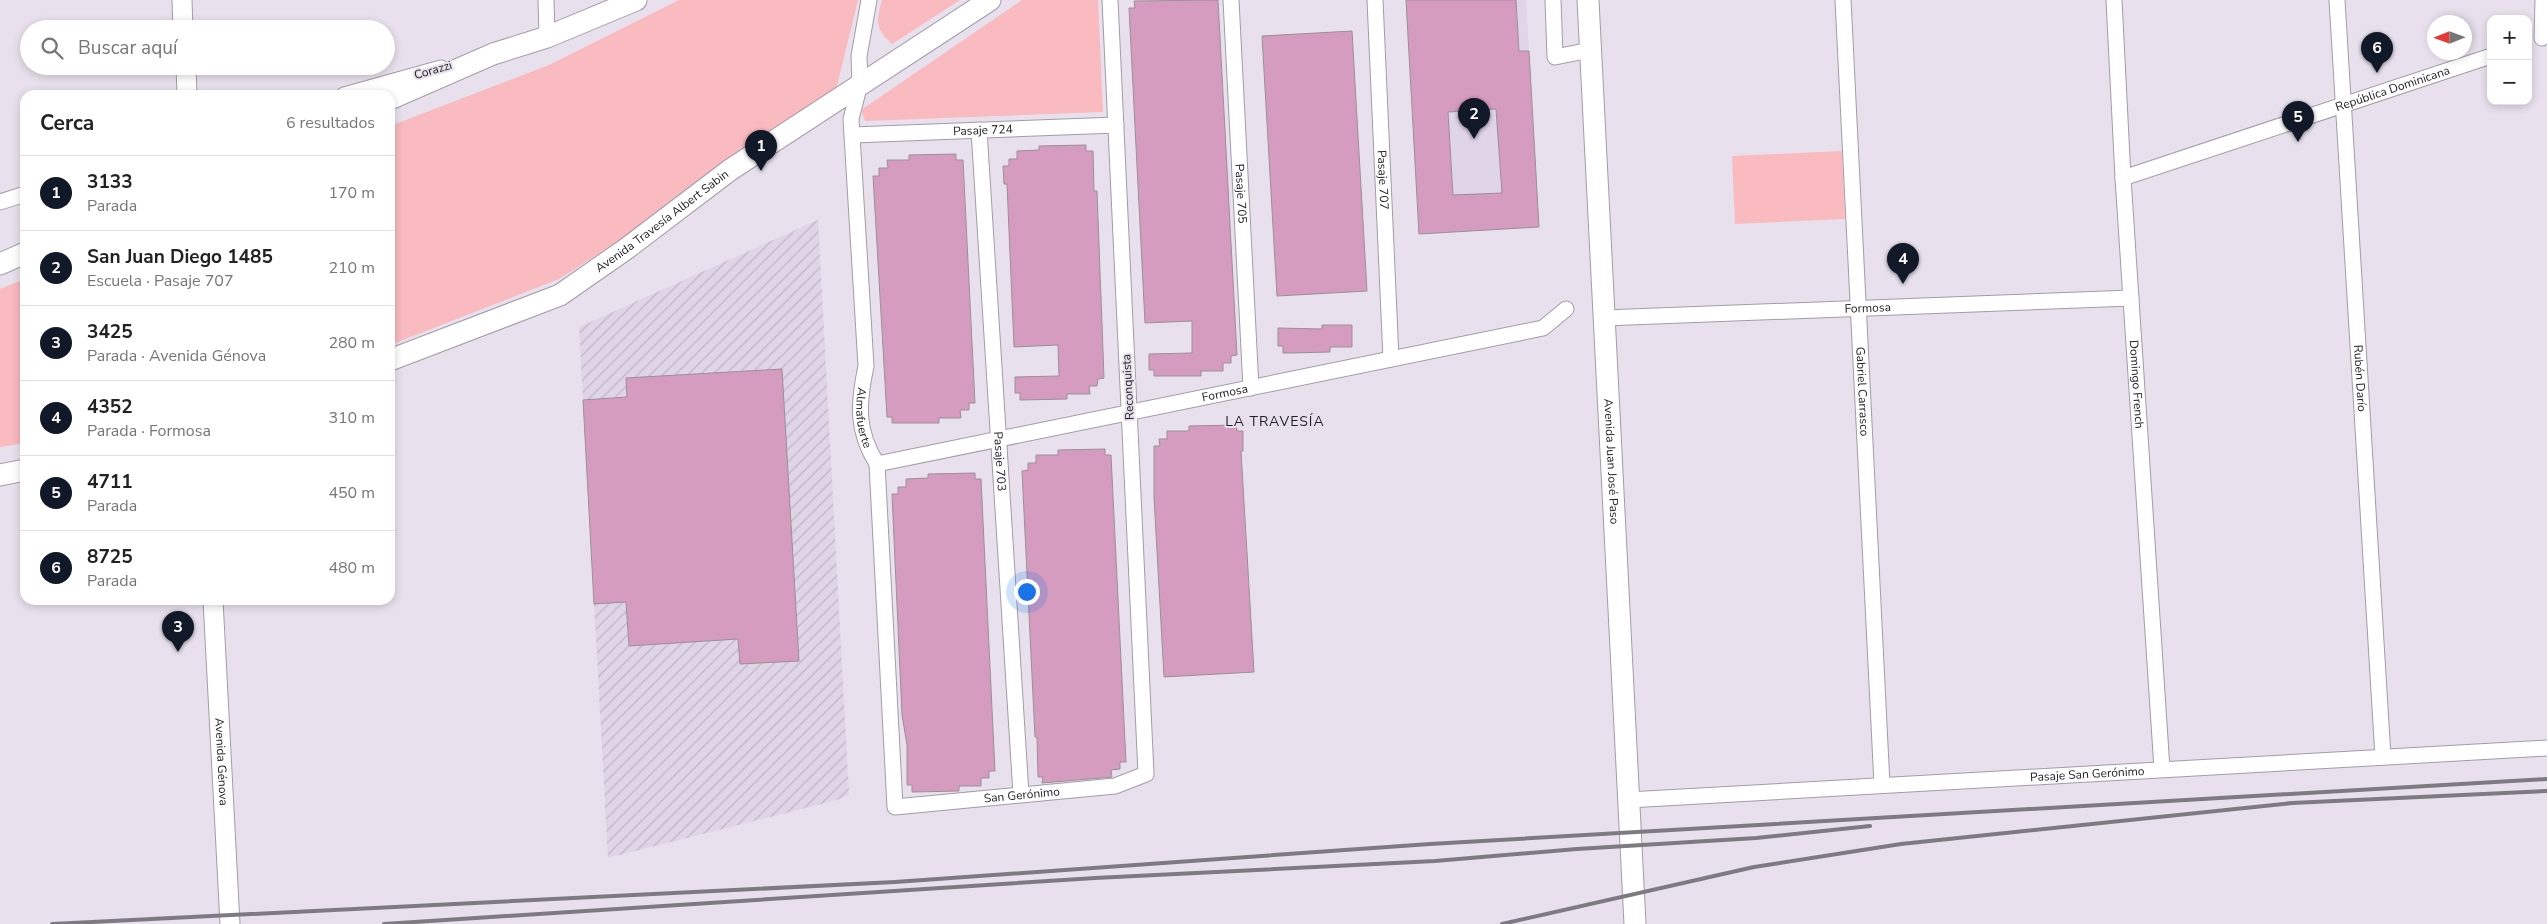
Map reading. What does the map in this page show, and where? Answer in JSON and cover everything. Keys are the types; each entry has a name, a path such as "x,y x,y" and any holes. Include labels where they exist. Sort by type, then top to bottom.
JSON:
{"main road":[{"path":"395,97 493,54 547,37 636,0"},
{"name":"Avenida Travesía Albert Sabin","path":"395,358 560,295 626,249 730,170 990,0"},
{"name":"Avenida Juan José Paso","path":"1588,0 1635,924"},
{"path":"0,264 20,256"},
{"path":"0,475 20,471"}],"street":[{"path":"182,0 183,20"},
{"path":"546,0 547,37"},
{"name":"Almafuerte","path":"869,0 859,56 860,84 853,106 852,135 866,366 861,392 860,417 866,446 877,464 895,807"},
{"name":"Reconquista","path":"1110,0 1146,774"},
{"name":"Pasaje 705","path":"1231,0 1251,388"},
{"name":"Pasaje 707","path":"1375,0 1391,359"},
{"path":"1553,0 1555,57 1590,50"},
{"name":"Gabriel Carrasco","path":"1842,0 1882,785"},
{"name":"Domingo French","path":"2114,0 2122,178 2162,770"},
{"name":"Rubén Darío","path":"2337,0 2384,757"},
{"path":"2539,39 2543,0"},
{"name":"Corazzi","path":"362,90 493,54"},
{"name":"República Dominicana","path":"2122,178 2487,57"},
{"path":"186,75 187,90"},
{"name":"Pasaje 724","path":"852,135 1116,125"},
{"name":"Pasaje 703","path":"979,130 1021,794"},
{"path":"0,202 20,196"},
{"name":"Formosa","path":"1604,318 2131,298"},
{"name":"Formosa","path":"877,464 1543,328 1566,309"},
{"name":"Avenida Génova","path":"213,605 230,924"},
{"name":"Pasaje San Gerónimo","path":"1628,800 2547,748"},
{"name":"San Gerónimo","path":"895,807 1115,786 1146,774"}],"shaded area":[{"path":"679,0 858,0 836,90 758,139 627,236 559,279 395,343 395,124 549,65"},
{"path":"882,0 960,0 892,44 882,33 878,24"},
{"path":"1022,0 1098,0 1103,112 865,121 861,110"},
{"path":"1406,0 1526,0 1539,227 1419,234"},
{"path":"1842,151 1845,219 1735,224 1732,156"},
{"path":"818,220 849,795 837,800 608,858 579,327"},
{"path":"20,281 20,444 0,447 0,289"}],"building":[{"path":"1218,0 1237,355 1231,356 1231,363 1223,363 1223,371 1201,371 1201,376 1154,376 1154,370 1149,370 1149,354 1192,353 1192,321 1145,323 1129,8 1135,8 1134,1"},
{"path":"1406,0 1516,0 1519,51 1529,51 1539,227 1419,234","holes":["1496,109 1502,193 1453,195 1448,112"]},
{"path":"1352,31 1367,291 1277,296 1262,36"},
{"path":"1086,145 1086,151 1093,151 1094,191 1097,191 1104,378 1098,379 1097,386 1089,386 1090,394 1067,394 1067,399 1020,400 1020,393 1015,393 1015,377 1059,376 1058,345 1014,347 1007,184 1004,184 1003,166 1009,166 1009,159 1017,159 1017,151 1039,150 1039,146"},
{"path":"956,154 956,160 963,160 975,403 969,403 969,410 960,410 961,418 939,418 939,423 892,423 892,417 887,417 873,176 879,176 879,168 888,168 887,160 909,160 909,155"},
{"path":"1322,325 1352,325 1352,347 1330,347 1330,352 1283,353 1283,346 1278,346 1278,328 1322,329"},
{"path":"782,369 799,661 740,664 738,639 629,646 626,602 594,604 583,400 627,397 626,378"},
{"path":"1236,425 1237,431 1243,431 1243,451 1241,451 1254,672 1164,677 1154,497 1154,446 1160,446 1159,439 1167,439 1167,431 1189,431 1189,426"},
{"path":"1105,449 1105,455 1111,455 1126,762 1120,762 1120,769 1111,770 1112,777 1042,783 1043,777 1038,777 1037,737 1035,737 1022,471 1028,470 1028,463 1036,463 1036,455 1058,455 1058,450"},
{"path":"975,473 975,479 981,479 995,771 989,771 989,778 981,778 981,786 959,786 959,791 912,792 912,785 907,785 907,745 902,715 892,494 898,494 898,487 906,487 906,479 928,478 928,474"}],"railway":[{"path":"52,924 895,882 1430,844 2547,779"},
{"path":"1502,924 1754,867 1901,844 2292,803 2547,791"},
{"path":"384,924 1095,878 1435,861 1577,849 1756,838 1870,826"}],"place":[{"name":"8725","path":"2377,73"},
{"name":"San Juan Diego 1485","path":"1474,139"},
{"name":"4711","path":"2298,142"},
{"name":"3133","path":"761,171"},
{"name":"4352","path":"1903,284"},
{"name":"3425","path":"178,652"}],"district":[{"name":"LA TRAVESÍA","path":"1275,421"}]}
